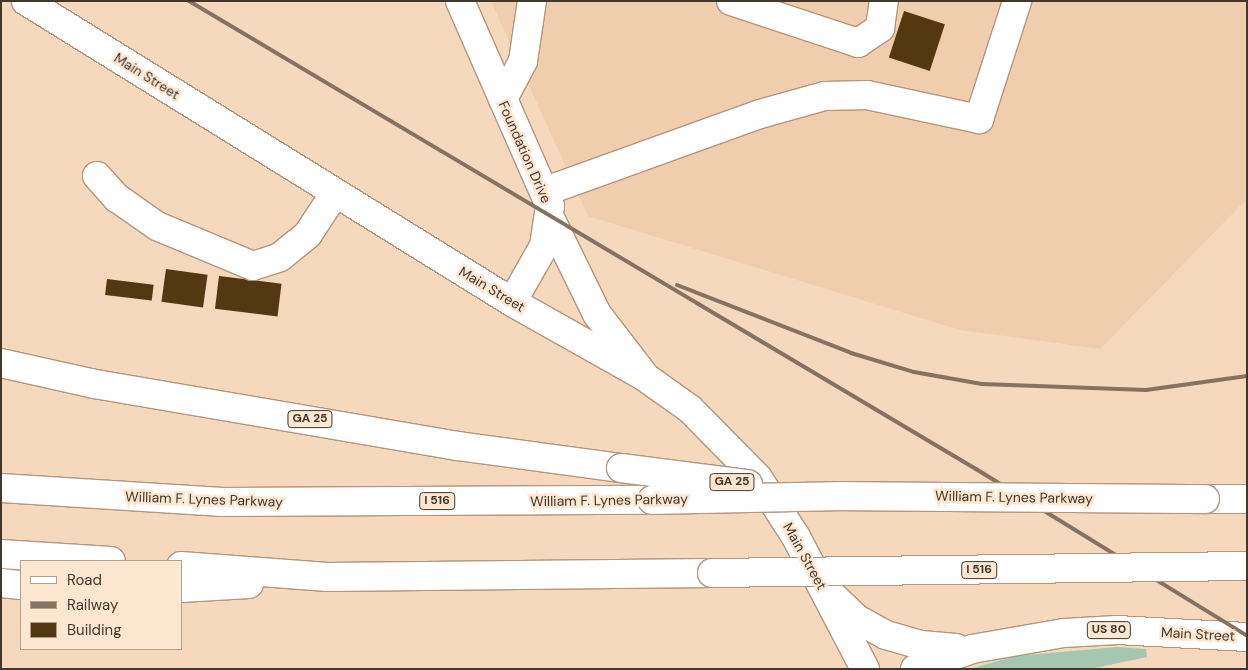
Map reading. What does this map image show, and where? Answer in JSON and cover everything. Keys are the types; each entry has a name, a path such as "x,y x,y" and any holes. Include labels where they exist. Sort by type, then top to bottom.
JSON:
{"main road":[{"name":"Main Street","path":"26,1 512,302 645,376 717,433 758,478 822,586 865,669"},
{"name":"Foundation Drive","path":"460,1 502,99 546,191 550,220 544,246 512,302"},
{"path":"502,99 523,61 532,1"},
{"path":"731,1 858,43 880,28 884,1"},
{"path":"546,191 760,114 825,96 866,95 979,119 1017,1"},
{"path":"97,176 117,198 157,226 253,266 280,257 308,234 335,193"},
{"path":"550,220 597,314 645,376"},
{"name":"GA 25","path":"1,363 95,384 458,446 844,496"},
{"name":"William F. Lynes Parkway","path":"10,489 223,502 652,500 844,496 1247,499"},
{"path":"12,556 91,560"},
{"name":"I 516","path":"182,566 328,578 1247,566"},
{"path":"182,588 328,578"},
{"path":"1,583 20,585"},
{"path":"822,586 857,618 886,635 921,645 972,649"},
{"name":"Main Street","path":"915,669 972,649 1064,633 1117,630 1247,637"}],"shaded area":[{"path":"491,1 1247,1 1247,199 1100,349 960,330 588,216"}],"green space":[{"path":"1117,647 1146,649 1147,657 1090,669 969,669 1016,656"}],"building":[{"path":"904,11 945,24 930,71 889,58"},
{"path":"166,269 208,275 203,308 161,302"},
{"path":"219,276 282,284 278,316 215,309"},
{"path":"107,279 154,285 152,301 105,295"}],"railway":[{"path":"189,1 976,469 1247,636"},
{"path":"677,285 851,353 914,372 982,384 1146,390 1247,376"}]}
